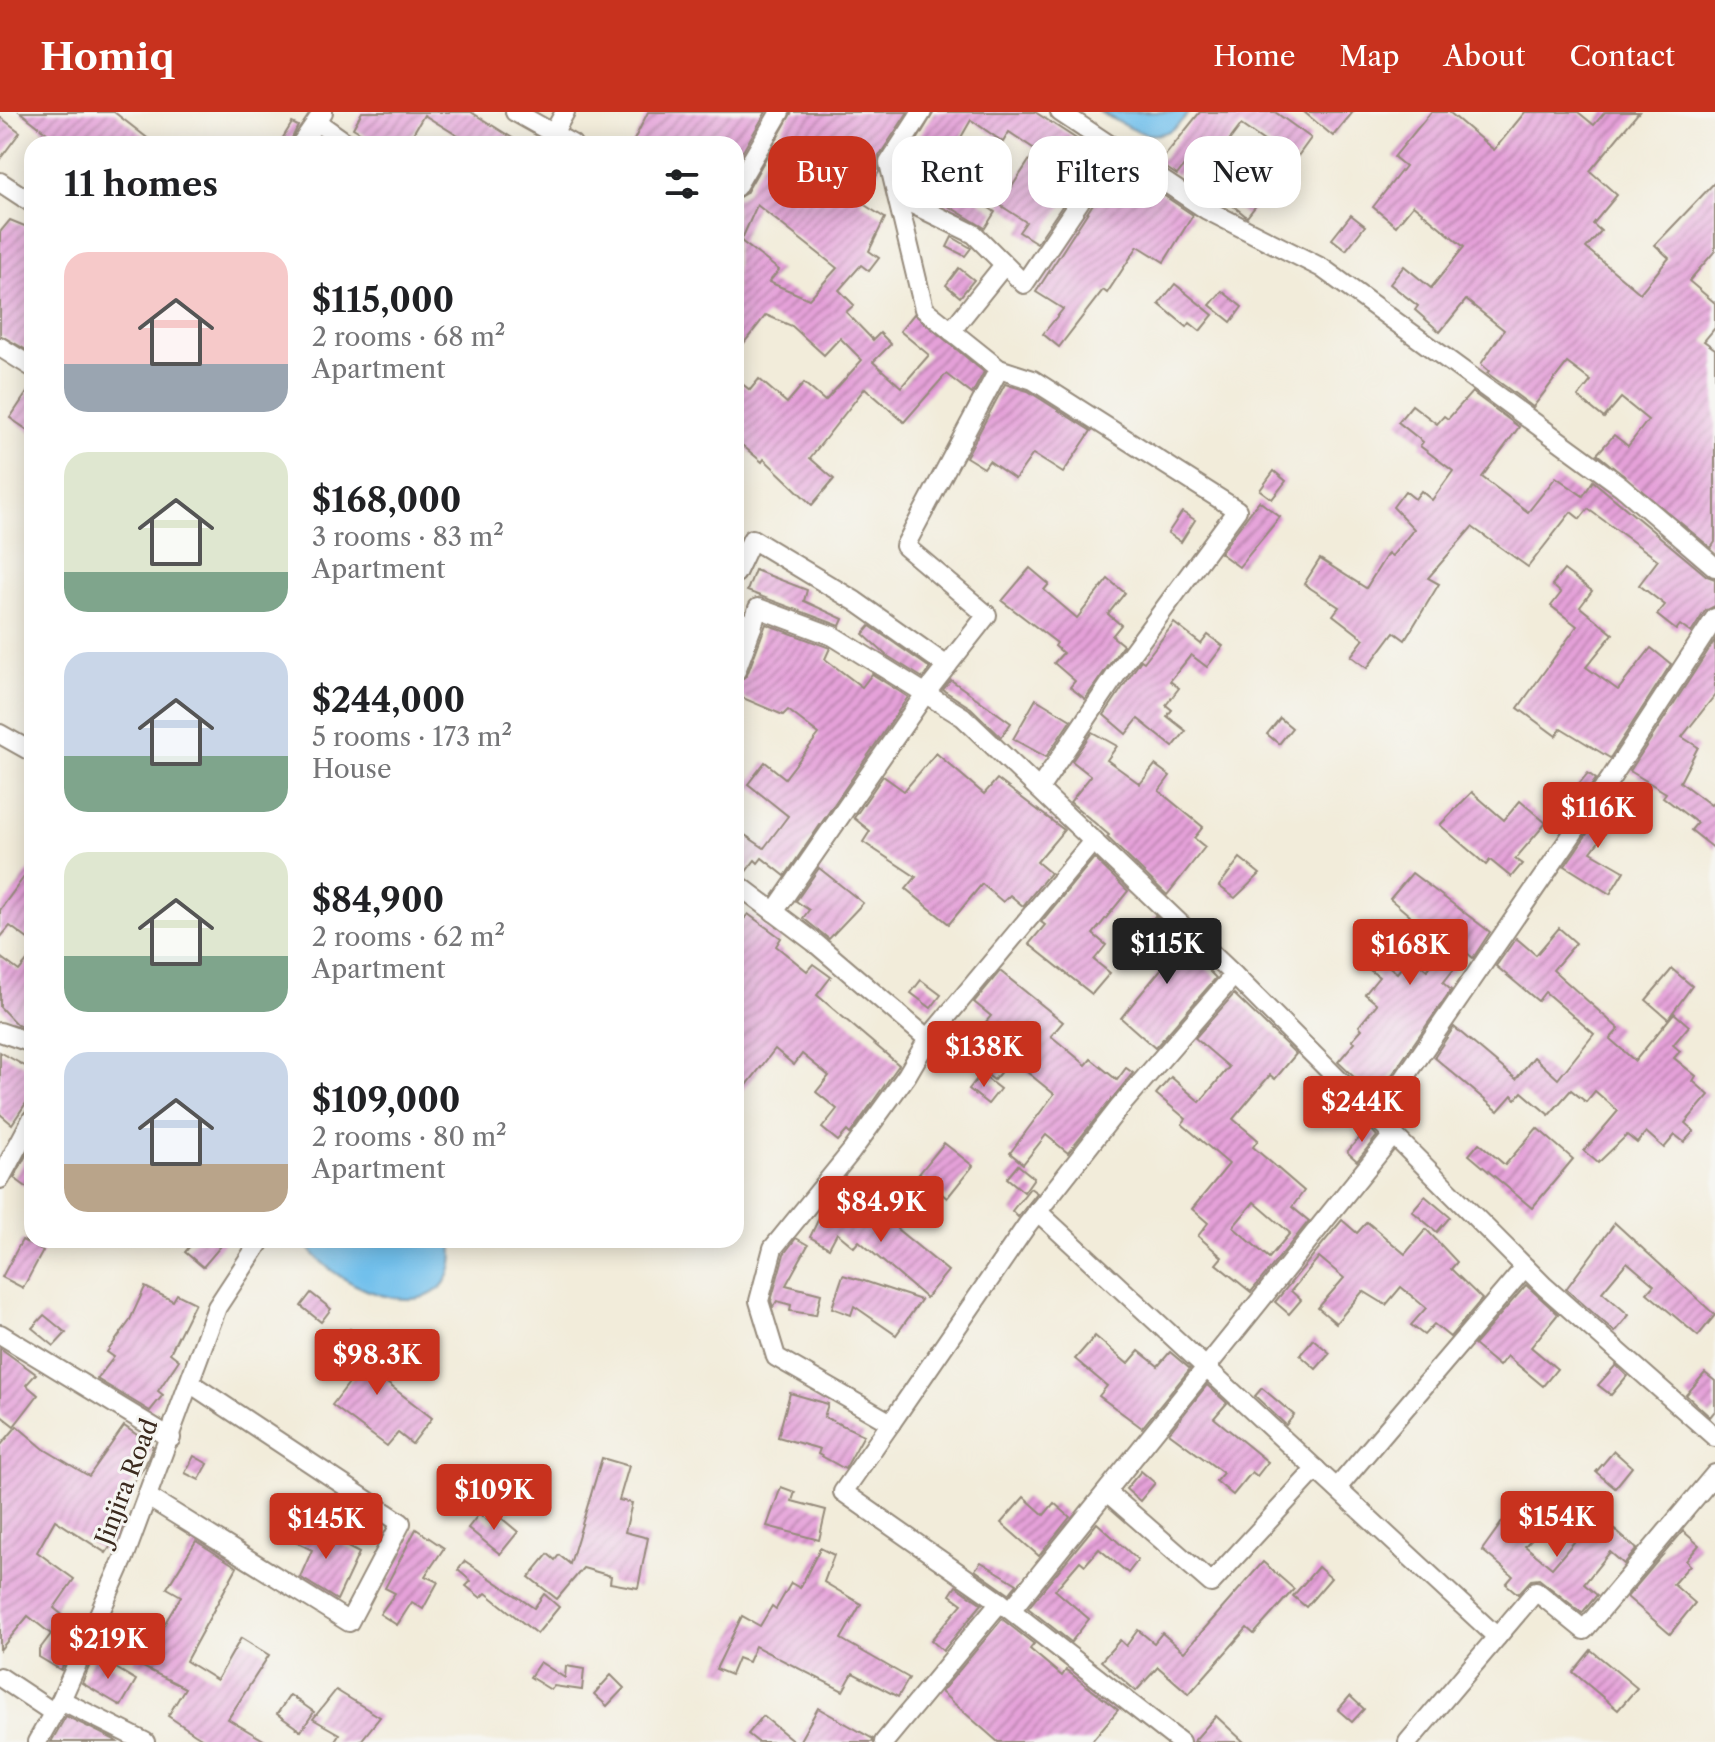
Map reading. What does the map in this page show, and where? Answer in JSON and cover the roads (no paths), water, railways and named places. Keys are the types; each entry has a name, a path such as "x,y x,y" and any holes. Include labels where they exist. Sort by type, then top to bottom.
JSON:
{"street":[{"path":"515,112 546,136"},
{"path":"552,136 565,112"},
{"path":"744,173 780,112"},
{"path":"906,136 922,112"},
{"path":"1060,112 1096,136"},
{"path":"307,136 320,117 340,136"},
{"path":"0,182 24,198"},
{"path":"1168,184 1207,210 1322,268 1621,486 1715,567"},
{"path":"901,208 924,309 999,369 1033,380 1237,510 1122,666 1039,789"},
{"path":"921,208 974,234 1024,284 1075,208"},
{"path":"951,331 1004,265"},
{"path":"0,347 24,362"},
{"path":"774,912 925,694 987,615 905,546 999,369"},
{"path":"744,556 752,539 855,601 947,666"},
{"path":"744,623 758,608 833,636 963,717 1234,975 1525,1267 1712,1429"},
{"path":"1377,1118 1611,778 1715,618"},
{"path":"0,734 24,748"},
{"path":"891,1423 776,1357 759,1301 773,1248 851,1152 907,1075 928,1039 1094,840"},
{"path":"744,889 928,1039"},
{"path":"1180,1742 1006,1606 843,1492 1037,1211 1118,1109 1234,975"},
{"path":"0,1032 24,1040"},
{"path":"0,1179 24,1134"},
{"path":"884,1742 1107,1492 1394,1134"},
{"path":"1037,1211 1497,1637"},
{"name":"Jinjira Road","path":"37,1742 58,1707 148,1497 217,1307 256,1248"},
{"path":"1337,1488 1525,1267"},
{"path":"0,1334 171,1438"},
{"path":"148,1497 349,1622 401,1523 190,1383"},
{"path":"1107,1492 1211,1583 1316,1469"},
{"path":"1408,1742 1536,1591 1584,1630 1715,1474"},
{"path":"0,1677 58,1707 145,1742"}],"water":[{"path":"1099,112 1189,112 1168,132 1146,134"},
{"path":"310,1248 451,1248 450,1271 438,1290 418,1298 393,1298 367,1290 341,1277 319,1260"}]}
